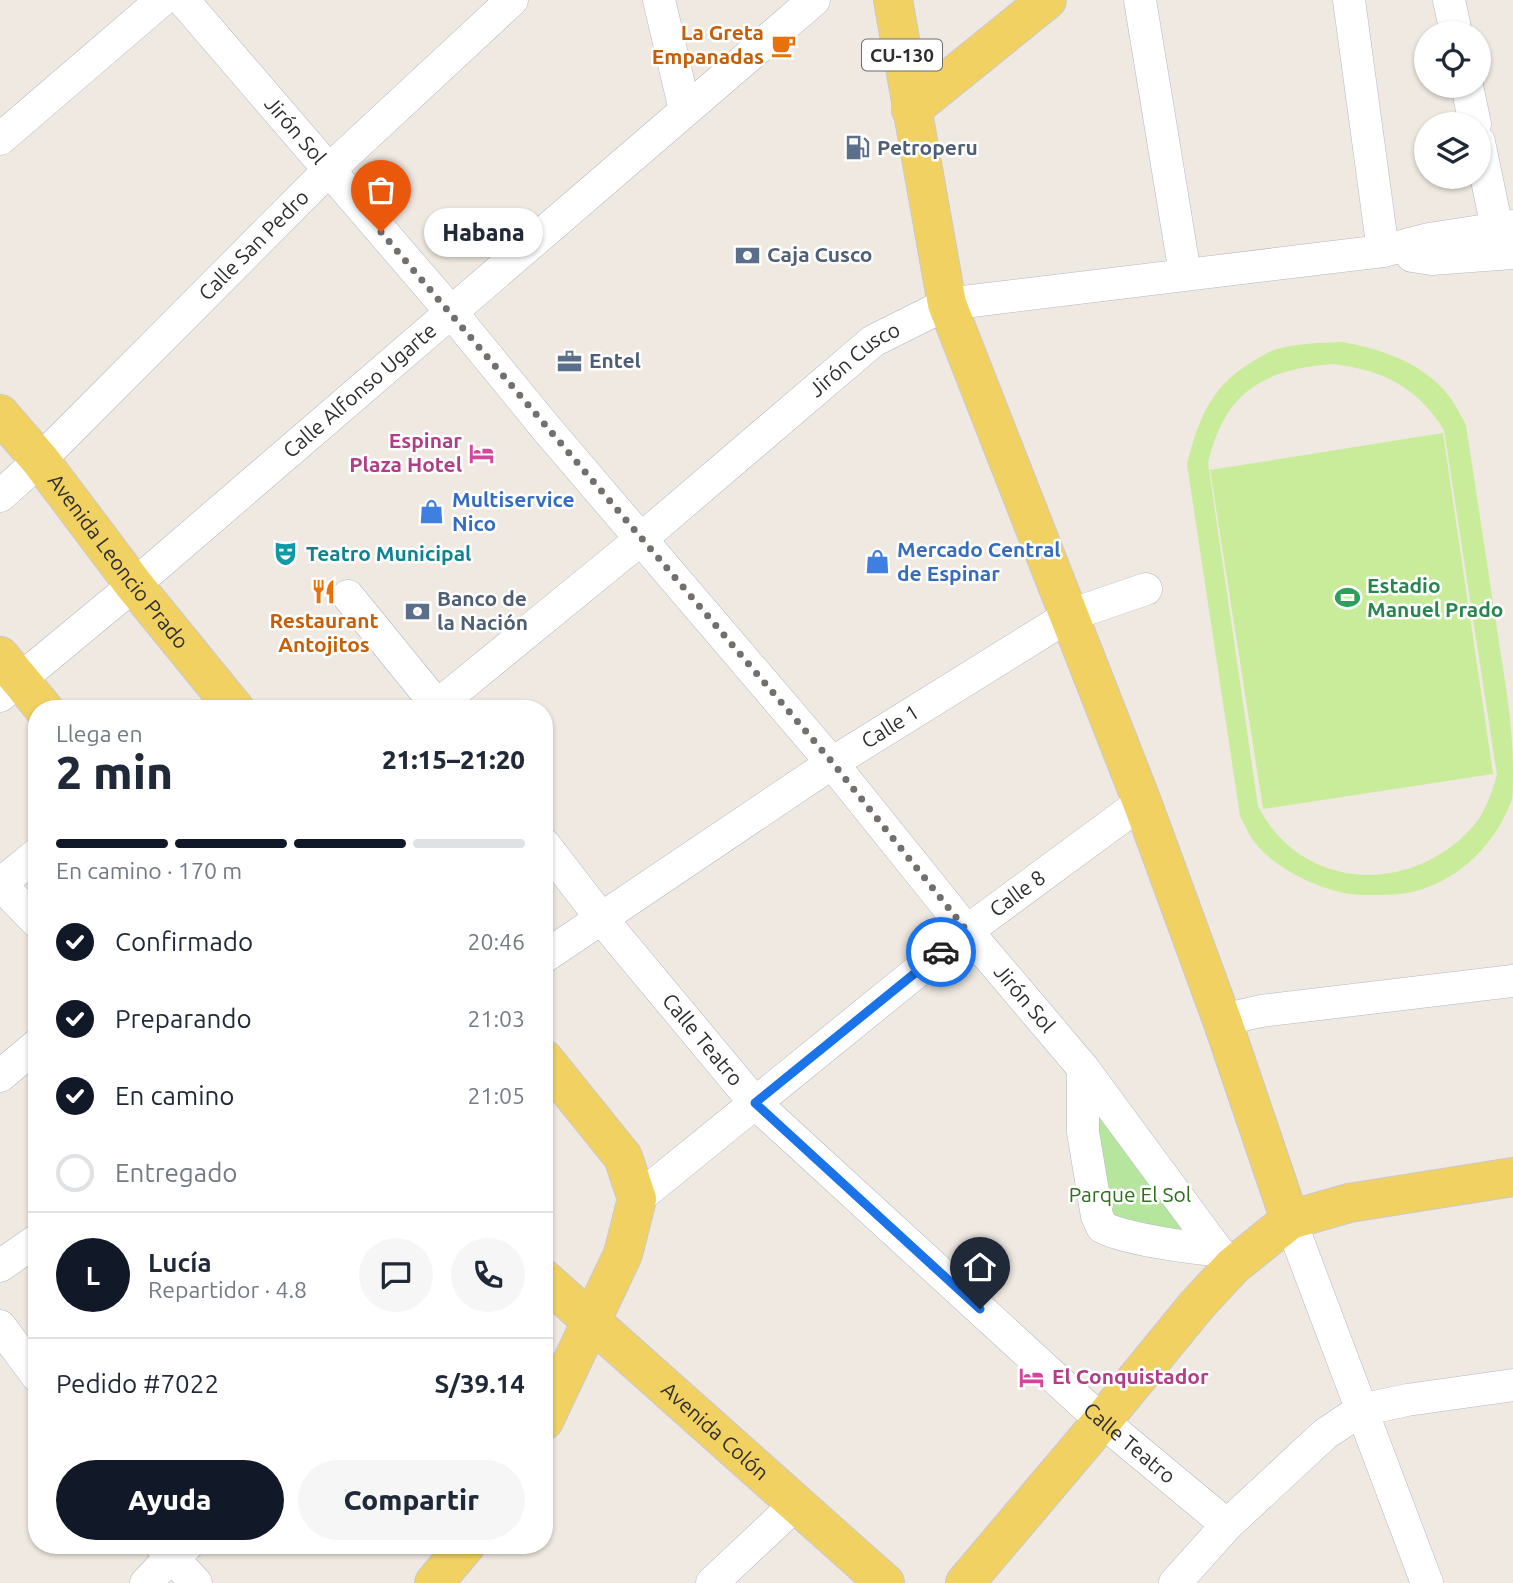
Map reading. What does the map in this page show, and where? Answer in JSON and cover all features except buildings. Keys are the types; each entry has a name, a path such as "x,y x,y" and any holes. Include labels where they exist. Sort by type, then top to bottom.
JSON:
{"main road":[{"name":"CU-130","path":"893,0 911,110 1048,0"},
{"path":"911,110 947,304 1142,802 1222,1020 1290,1220"},
{"name":"Avenida Leoncio Prado","path":"0,414 40,460 221,700"},
{"path":"553,1070 623,1157 637,1199 623,1254 553,1403"},
{"path":"965,1583 1196,1306 1225,1258 1290,1220 1349,1203 1513,1177"},
{"name":"Avenida Colón","path":"553,1287 884,1583"},
{"path":"435,1583 459,1554"}],"street":[{"path":"0,139 162,0"},
{"name":"Jirón Sol","path":"183,0 832,762 967,931 1083,1068 1225,1258"},
{"name":"Calle San Pedro","path":"0,496 40,460 328,171 512,0"},
{"path":"660,0 685,110"},
{"name":"Calle Alfonso Ugarte","path":"16,685 814,0"},
{"path":"1140,0 1185,274"},
{"path":"1349,0 1383,251"},
{"path":"1449,0 1453,21"},
{"path":"1491,181 1510,244"},
{"name":"Jirón Cusco","path":"447,700 873,341 947,304 1383,251 1432,259 1510,244"},
{"name":"Calle 1","path":"553,951 832,762 1070,615 1146,589"},
{"path":"348,596 431,700"},
{"name":"Calle 8","path":"637,1199 967,931 1142,802"},
{"name":"Calle Teatro","path":"553,856 601,918 755,1103 1102,1421 1227,1525"},
{"path":"28,861 0,884 28,913"},
{"path":"1222,1020 1261,1011 1513,981"},
{"path":"0,1076 28,1053"},
{"path":"1083,1068 1083,1132 1097,1216 1102,1227 1109,1231 1225,1258"},
{"path":"1290,1220 1427,1583"},
{"path":"0,1266 28,1246"},
{"path":"0,1326 28,1364"},
{"path":"1175,1583 1227,1525 1325,1434 1361,1410 1513,1385"},
{"path":"712,1583 796,1504"},
{"path":"146,1583 169,1554"},
{"path":"176,1554 195,1583"}],"green space":[{"path":"1342,342 1387,353 1414,366 1439,384 1466,425 1508,703 1512,744 1512,799 1497,830 1475,857 1448,878 1404,893 1354,895 1307,881 1266,854 1247,830 1240,816 1187,464 1197,431 1210,402 1242,368 1274,350 1285,347","holes":["1334,364 1352,367 1397,383 1422,402 1444,430 1497,775 1479,819 1450,847 1422,864 1391,873 1360,875 1330,869 1302,856 1277,835 1258,806 1208,463 1215,438 1225,418 1251,388 1287,371"]},
{"path":"1443,433 1493,774 1263,809 1210,470"},
{"name":"Parque El Sol","path":"1088,1090 1193,1237 1106,1224"}],"way so far":[{"path":"381,232 699,609 832,762 967,931 941,952"}],"place":[{"name":"La Greta Empanadas","path":"784,45"},
{"name":"Petroperu","path":"857,148"},
{"name":"Habana","path":"381,232"},
{"name":"Caja Cusco","path":"747,255"},
{"name":"Entel","path":"569,361"},
{"name":"Espinar Plaza Hotel","path":"482,453"},
{"name":"Multiservice Nico","path":"432,512"},
{"name":"Teatro Municipal","path":"286,554"},
{"name":"Mercado Central de Espinar","path":"877,562"},
{"name":"Restaurant Antojitos","path":"324,592"},
{"name":"Estadio Manuel Prado","path":"1347,598"},
{"name":"Banco de la Nación","path":"417,611"},
{"name":"El Conquistador","path":"1032,1377"}],"route":[{"path":"941,952 755,1103 980,1309"}]}
